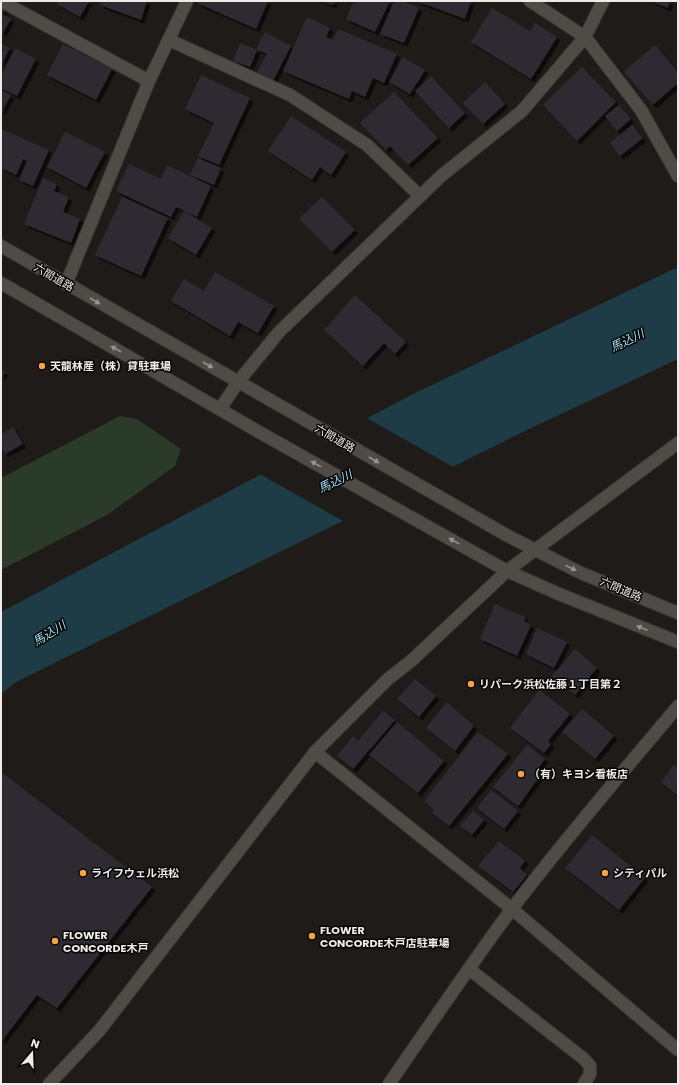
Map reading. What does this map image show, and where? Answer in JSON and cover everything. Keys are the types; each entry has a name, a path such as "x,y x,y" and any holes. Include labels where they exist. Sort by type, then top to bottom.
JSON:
{"street":[{"path":"1,1 149,81"},
{"path":"66,284 149,81 187,1"},
{"path":"530,1 585,37 641,110 678,176"},
{"path":"220,409 238,382 279,332 441,176 522,111 585,37 603,1"},
{"path":"169,40 290,95 367,145 420,196"},
{"name":"六間道路","path":"1,246 508,536 581,573 678,613"},
{"path":"1,283 259,432 488,561 559,594 678,642"},
{"path":"49,1084 99,1031 315,752 388,679 417,656 507,571 678,443"},
{"path":"389,1084 512,909 579,825 678,706"},
{"path":"315,752 512,909 678,1050"},
{"path":"470,969 584,1059 590,1066 590,1074 584,1084"}],"green space":[{"path":"120,416 137,419 181,449 175,466 107,515 1,570 1,478"}],"water":[{"name":"馬込川","path":"678,267 678,359 527,430 16,682 1,694 1,612 411,395"}],"pier":[{"path":"365,417 455,468 345,522 258,473"}],"building":[{"path":"58,1 89,1 80,17 57,4"},
{"path":"101,1 147,1 141,20 100,5"},
{"path":"198,1 268,1 256,29 197,3"},
{"path":"323,1 334,1 333,5"},
{"path":"354,1 390,1 375,32 346,19"},
{"path":"394,1 403,1 419,8 404,43 380,34"},
{"path":"416,1 471,1 465,19"},
{"path":"651,1 670,1 668,8"},
{"path":"1,8 5,10 2,14 11,19 1,36"},
{"path":"492,8 530,31 535,23 557,37 531,79 471,42"},
{"path":"307,17 330,28 326,37 333,40 338,29 397,54 384,83 373,78 365,97 352,91 349,99 283,71"},
{"path":"265,32 291,46 272,83 256,74 267,54 256,49"},
{"path":"240,43 257,50 250,67 233,61"},
{"path":"1,44 10,48 1,65"},
{"path":"63,44 112,69 96,100 47,75"},
{"path":"655,45 678,72 678,83 653,105 624,72"},
{"path":"15,48 36,59 17,96 1,88 1,76"},
{"path":"403,57 425,70 410,94 389,82"},
{"path":"582,67 616,102 577,141 543,105"},
{"path":"201,75 250,98 219,165 198,156 214,123 185,109"},
{"path":"431,76 465,113 449,128 415,91"},
{"path":"485,82 505,104 483,124 463,103"},
{"path":"1,90 11,95 1,113"},
{"path":"394,92 438,138 408,165 390,146 386,150 360,123"},
{"path":"619,105 631,119 617,131 605,116"},
{"path":"291,116 346,152 331,175 320,167 312,180 268,151"},
{"path":"632,125 643,138 620,156 610,143"},
{"path":"1,129 49,150 33,186 19,180 27,161 23,159 16,175 1,168"},
{"path":"65,132 105,152 86,188 47,167"},
{"path":"198,158 221,168 214,185 190,175"},
{"path":"129,164 161,179 167,165 211,186 197,217 176,207 171,217 116,191"},
{"path":"43,178 57,184 54,191 69,197 63,212 80,219 71,243 24,224"},
{"path":"122,197 168,218 141,276 95,255"},
{"path":"322,197 355,230 332,252 299,219"},
{"path":"184,211 212,228 196,255 168,238"},
{"path":"215,272 274,306 258,333 238,322 230,336 171,301 184,279 204,291"},
{"path":"355,295 406,342 395,354 384,343 363,366 324,330"},
{"path":"1,370 5,372 1,379"},
{"path":"13,427 23,444 5,454 1,447 1,434"},
{"path":"495,604 525,617 524,621 531,625 517,656 480,639"},
{"path":"537,628 567,642 554,668 526,654"},
{"path":"575,649 597,668 575,695 552,676"},
{"path":"415,679 436,696 419,717 397,699"},
{"path":"539,690 570,714 548,741 551,744 544,753 510,728"},
{"path":"447,702 474,726 455,751 426,728"},
{"path":"582,709 614,736 595,759 562,732"},
{"path":"383,711 395,720 353,769 337,756 353,736 358,741"},
{"path":"397,722 444,761 418,793 369,755"},
{"path":"478,732 508,754 449,826 432,813 434,810 424,801"},
{"name":"（有）キヨシ看板店","path":"527,745 545,759 535,772 540,776 518,806 493,787"},
{"path":"674,765 678,768 678,796 661,782"},
{"name":"FLOWER CONCORDE木戸","path":"1,772 152,887 57,1008 37,995 1,1042"},
{"path":"491,790 518,811 504,829 477,808"},
{"path":"473,811 484,820 472,835 460,826"},
{"name":"シティパル","path":"592,835 645,878 619,910 565,868"},
{"path":"499,841 525,861 520,868 527,875 513,892 478,866"}],"place":[{"name":"天龍林産（株）貸駐車場","path":"42,366"},
{"name":"リパーク浜松佐藤１丁目第２","path":"471,684"},
{"name":"（有）キヨシ看板店","path":"521,774"},
{"name":"ライフウェル浜松","path":"83,873"},
{"name":"シティパル","path":"605,873"},
{"name":"FLOWER CONCORDE木戸店駐車場","path":"312,936"},
{"name":"FLOWER CONCORDE木戸","path":"55,941"}]}
